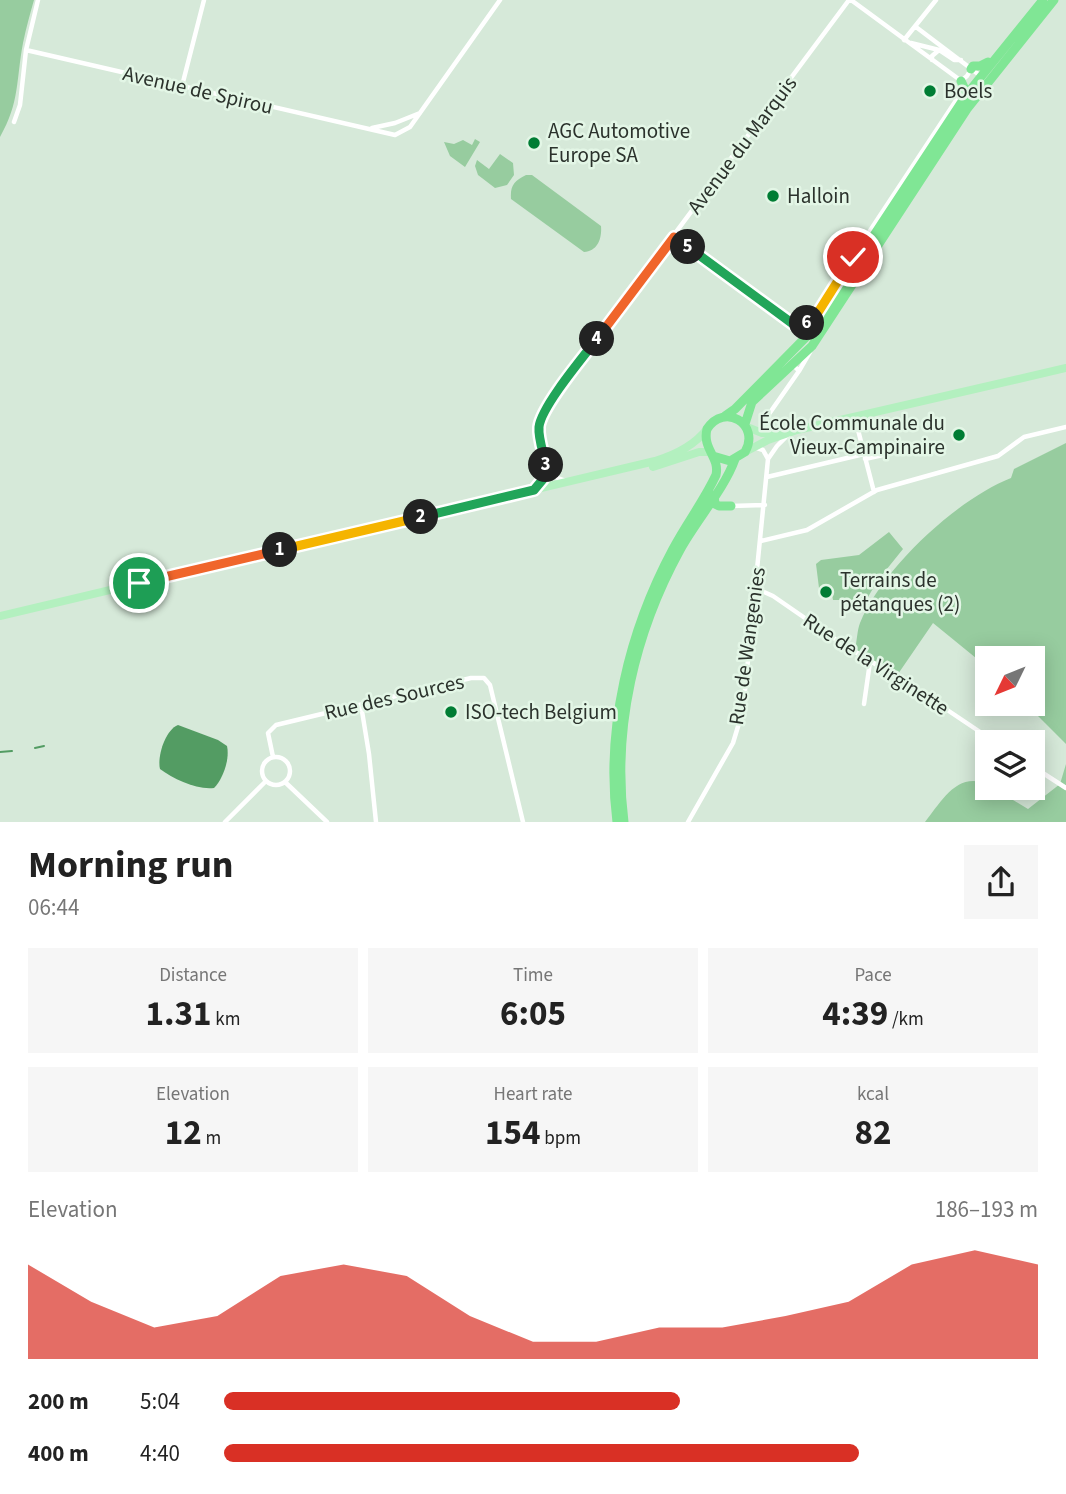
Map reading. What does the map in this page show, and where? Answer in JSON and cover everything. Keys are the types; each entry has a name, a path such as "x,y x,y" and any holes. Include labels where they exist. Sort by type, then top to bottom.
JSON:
{"highway":[{"path":"617,822 613,769 629,659 659,577 716,475 718,467 705,439 707,429 714,420 735,409 809,334 967,94 984,78 1043,0"},
{"path":"971,69 972,66 980,66 993,60 1037,21 1054,0"},
{"path":"1037,21 1044,19 1060,0"},
{"path":"746,426 752,402 796,368 812,346 967,109 993,60"},
{"path":"961,80 967,94"},
{"path":"624,822 621,766 623,728 635,660 665,580 735,459 745,452 750,437 746,426 736,418 725,416"},
{"path":"711,454 724,460 735,459"},
{"path":"714,495 715,504 732,506"}],"main road":[{"path":"745,452 768,440 793,432 1066,368"},
{"path":"746,426 762,433 793,432"},
{"path":"496,502 669,456 697,440 707,429"},
{"path":"0,619 662,465 699,452 711,454"}],"street":[{"path":"13,122 20,105 26,50 38,0"},
{"path":"182,86 204,0"},
{"name":"Avenue de Spirou","path":"26,50 395,135 410,127 421,113 500,0"},
{"path":"850,0 961,80"},
{"name":"Avenue du Marquis","path":"547,468 540,439 541,421 559,389 850,0"},
{"path":"904,40 936,0"},
{"path":"916,27 984,78"},
{"path":"904,40 939,50 954,60 961,60"},
{"path":"932,60 939,50"},
{"path":"961,80 971,69"},
{"path":"674,237 793,324 809,323 955,102 960,92 961,80"},
{"name":"Avenue de Spirou","path":"370,129 421,113"},
{"path":"769,414 796,368"},
{"path":"858,426 874,492"},
{"path":"761,541 807,530 874,492 998,456 1024,437 1066,427"},
{"path":"768,459 777,446 793,432"},
{"path":"745,452 758,448 764,450 768,459"},
{"path":"767,477 914,448"},
{"name":"Rue de Wangenies","path":"688,822 733,743 743,710 768,459"},
{"path":"534,490 542,483 547,468 555,477 571,481"},
{"path":"732,506 765,505"},
{"name":"Rue de la Virginette","path":"755,588 774,596 870,662 977,730"},
{"path":"864,704 870,662"},
{"name":"Rue des Sources","path":"273,757 268,733 276,725 471,678 484,678 490,685 523,822"},
{"path":"361,705 376,822"},
{"path":"273,757 282,758 288,765 289,774 285,782 278,785 266,781 262,774 263,765 273,757"},
{"path":"1045,774 1066,788"},
{"path":"225,822 266,781"},
{"path":"285,782 327,822"}],"shaded area":[{"path":"0,0 34,0 23,43 14,102 0,137"},
{"path":"475,139 480,142 465,167 450,156 444,142 454,144 463,140 472,145"},
{"path":"500,154 513,163 514,175 507,185 495,188 478,175 475,166 477,160 489,169"},
{"path":"526,175 532,175 601,226 600,239 593,249 584,252 511,199 514,184"},
{"path":"1066,443 1066,744 1038,716 1045,716 1045,646 975,646 975,657 933,623 898,674 855,650 860,623 871,602 903,559 945,519 990,488 1011,478 1014,469"},
{"path":"889,532 903,549 868,597 860,600 833,600 831,589 831,594 822,595 822,590 829,589 819,588 816,564 821,560 859,555"},
{"path":"178,725 227,746 225,768 214,788 186,783 160,769 163,744 169,732"},
{"path":"1066,764 1066,822 925,822 951,791 967,782 975,781 975,800 1013,800 1028,809 1040,800 1045,800 1045,796 1060,784"}],"waterway":[{"path":"35,748 44,746"},
{"path":"0,752 12,751"}],"place":[{"name":"Boels","path":"930,91"},
{"name":"AGC Automotive Europe SA","path":"534,143"},
{"name":"Halloin","path":"773,196"},
{"name":"École Communale du Vieux-Campinaire","path":"959,435"},
{"name":"Terrains de pétanques (2)","path":"826,592"},
{"name":"ISO-tech Belgium","path":"451,712"}],"route":[{"path":"139,583 534,490 542,483 547,468 540,439 541,421 559,389 674,237 793,324 809,323 853,257"}]}
